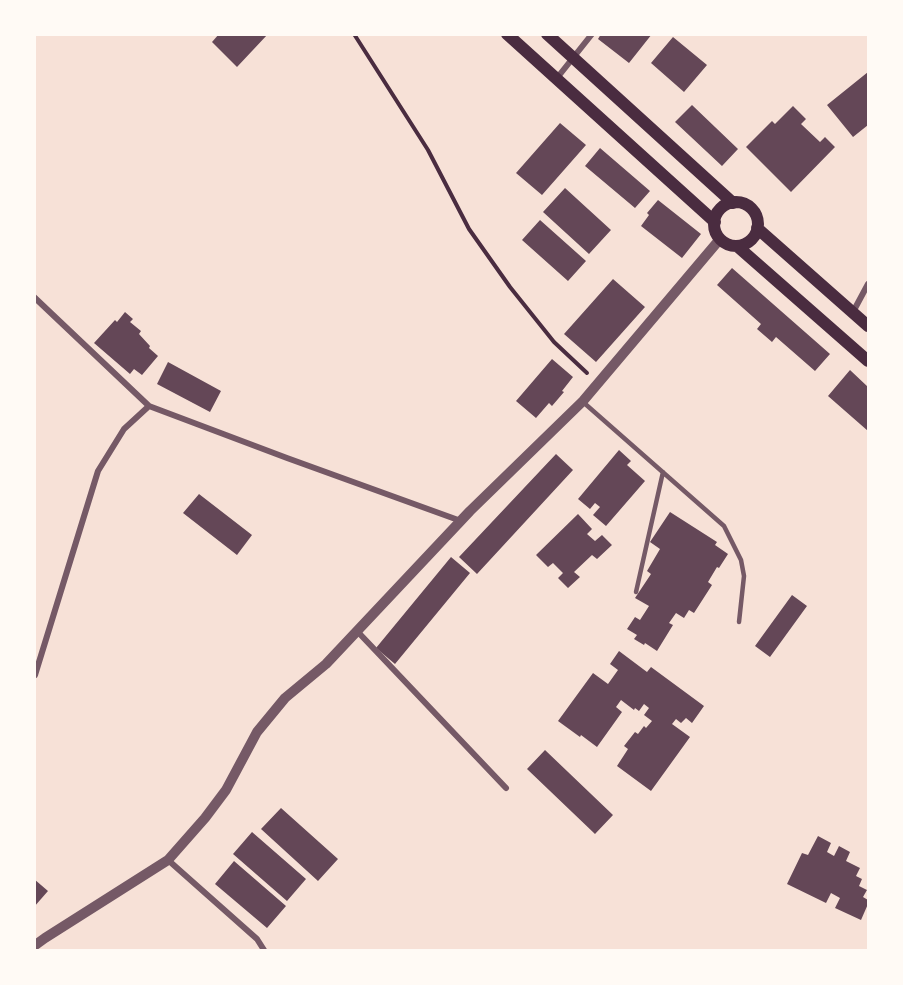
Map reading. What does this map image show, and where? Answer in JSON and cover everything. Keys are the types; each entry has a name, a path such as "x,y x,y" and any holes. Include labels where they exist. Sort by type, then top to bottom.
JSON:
{"main road":[{"path":"507,34 714,222"},
{"path":"547,34 733,203"},
{"path":"733,203 740,203 752,209 758,222 755,236 737,246 720,239 714,222 721,209 733,203"},
{"path":"757,228 868,326"},
{"path":"737,246 868,361"}],"street":[{"path":"556,79 592,34"},
{"path":"34,946 168,860 226,790 257,732 285,698 326,664 461,521 583,401 720,239"},
{"path":"853,312 868,284"},
{"path":"34,297 149,406 461,521"},
{"path":"35,675 98,471 124,429 149,406"},
{"path":"357,631 506,788"},
{"path":"168,860 257,939 264,951"}],"lane":[{"path":"583,401 724,526 741,560 744,576 740,622"},
{"path":"636,592 663,472"}],"path":[{"path":"354,34 428,150 470,230 510,287 554,342 598,384"}],"building":[{"path":"219,34 268,34 237,67 212,42"},
{"path":"601,34 652,34 629,63 598,39"},
{"path":"673,37 707,65 684,92 651,63"},
{"path":"868,72 868,125 853,137 827,105"},
{"path":"692,105 738,149 722,166 675,122"},
{"path":"793,106 806,119 801,124 820,142 825,137 835,147 791,192 746,147 772,121 775,124"},
{"path":"560,123 586,145 542,195 516,173"},
{"path":"600,148 650,191 635,208 585,166"},
{"path":"565,188 611,230 589,254 543,212"},
{"path":"658,200 701,234 682,258 641,226 649,215 647,213"},
{"path":"540,220 586,261 568,281 522,240"},
{"path":"732,268 830,354 815,371 776,337 772,342 757,329 761,324 717,285"},
{"path":"613,279 645,307 596,362 564,334"},
{"path":"125,312 133,319 130,322 141,331 139,334 150,346 149,348 158,356 142,375 134,369 130,374 94,343"},
{"path":"552,359 573,377 552,406 549,403 536,418 516,401"},
{"path":"168,362 221,391 210,412 157,384"},
{"path":"850,370 868,387 868,431 828,396"},
{"path":"619,450 631,461 627,465 645,481 606,526 593,515 600,507 595,503 590,509 578,499"},
{"path":"556,454 573,470 477,574 459,557"},
{"path":"199,494 252,535 237,555 183,513"},
{"path":"670,512 717,542 715,545 728,554 708,582 712,585 694,613 689,610 684,618 676,613 669,623 673,625 657,651 634,639 637,635 627,629 635,617 640,620 649,606 635,598 651,574 647,571 660,549 650,542"},
{"path":"578,514 592,529 587,534 595,541 602,535 612,545 597,559 592,555 574,572 580,577 568,588 558,578 563,573 553,563 548,567 536,555"},
{"path":"451,557 470,573 395,664 376,648"},
{"path":"792,595 807,606 770,657 755,646"},
{"path":"619,651 647,672 651,667 704,706 692,723 686,718 681,723 676,719 672,724 690,737 651,791 617,766 628,749 624,746 635,732 638,734 652,721 644,715 649,708 644,704 639,711 621,700 616,707 622,712 597,747 558,721 593,673 608,684 618,670 610,664"},
{"path":"545,750 613,815 595,834 527,769"},
{"path":"281,808 338,859 318,881 261,829"},
{"path":"252,832 306,879 287,901 233,854"},
{"path":"818,836 831,843 827,852 834,856 839,846 850,852 846,861 860,868 856,876 862,879 859,886 867,890 863,897 868,900 861,920 835,908 840,898 831,893 826,903 787,884 802,853 808,855"},
{"path":"234,861 286,906 267,928 215,884"},
{"path":"34,879 48,891 34,907"}]}
